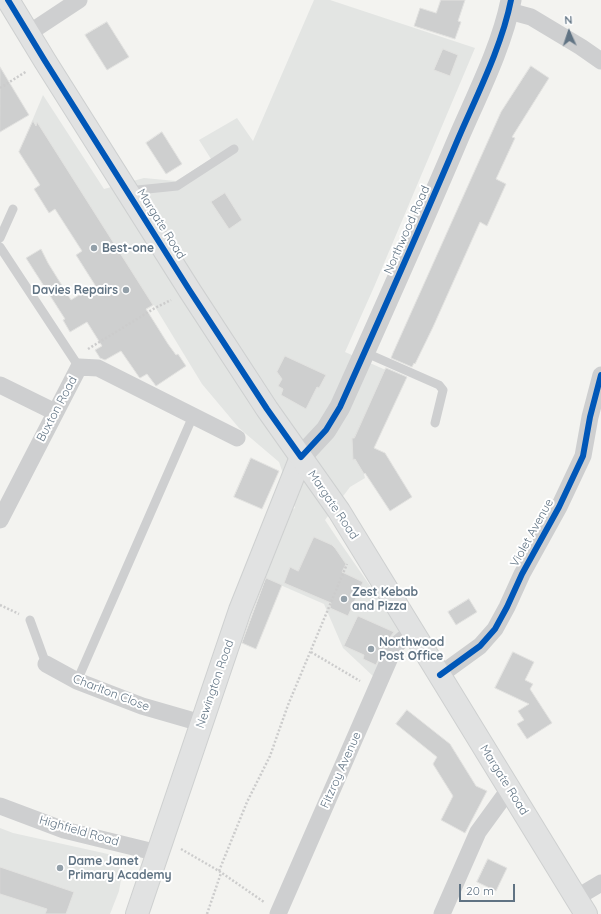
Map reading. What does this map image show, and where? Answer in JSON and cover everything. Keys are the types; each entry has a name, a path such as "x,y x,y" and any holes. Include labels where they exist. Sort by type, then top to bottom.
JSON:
{"main road":[{"name":"Margate Road","path":"8,0 190,291 267,409 338,511 357,541 510,788 581,906"},
{"name":"Newington Road","path":"137,914 240,610 300,457"}],"street":[{"path":"29,33 79,0"},
{"path":"510,6 581,47 601,61"},
{"name":"Northwood Road","path":"300,457 330,425 340,407 419,231 477,95 495,50 510,6"},
{"name":"Buxton Road","path":"0,520 55,412 76,363 98,368 237,438"},
{"name":"Violet Avenue","path":"440,675 480,646 495,629 507,607 522,574 559,507 583,456 596,418 601,375"},
{"path":"0,385 55,412"},
{"name":"Fitzroy Avenue","path":"278,913 395,646 412,631"},
{"name":"Charlton Close","path":"46,664 77,682 142,706 201,723"},
{"path":"442,914 478,832 510,788"},
{"name":"Highfield Road","path":"0,806 64,830 161,845"},
{"path":"581,906 601,883"}],"lane":[{"path":"127,191 177,186 234,149"},
{"path":"0,238 13,209"},
{"path":"0,247 76,363"},
{"path":"364,352 439,385 443,390 435,423"},
{"path":"77,682 193,416"},
{"name":"Charlton Close","path":"30,620 46,664"}],"path":[{"path":"0,88 45,61"},
{"path":"76,363 155,308 190,291"},
{"path":"208,914 220,872 248,802 270,756 288,705 357,541"},
{"path":"0,605 30,620"},
{"path":"310,652 376,690"},
{"path":"161,845 220,872 278,913"}],"shaded area":[{"path":"314,0 330,0 475,48 345,352 406,379 374,448 383,463 364,474 365,478 350,487 325,520 400,629 374,677 343,648 324,604 262,577 288,511 295,508 279,462 239,428 202,384 154,305 127,321 19,152 43,95 104,189 144,178 176,181 211,159 199,140 237,118 253,141"},
{"name":"Dame Janet Primary Academy","path":"0,828 13,833 108,854 118,862 122,874 119,891 110,914 0,914"}],"building":[{"path":"441,0 465,0 458,21 461,22 455,39 414,26 420,8 436,13"},
{"path":"107,22 129,57 107,70 85,35"},
{"path":"443,49 458,55 450,76 434,70"},
{"path":"531,66 549,78 512,137 515,138 496,179 506,184 487,226 480,222 415,364 414,363 412,367 391,358 501,112"},
{"path":"0,67 29,115 0,132"},
{"path":"33,121 36,126 37,122 153,305 146,309 168,344 176,355 178,354 186,366 156,386 147,374 140,378 139,377 121,351 105,360 100,358 95,350 102,346 87,322 70,332 63,320 65,319 26,258 41,249 71,300 95,285 76,255 82,251 55,209 49,213 34,189 40,185 19,152"},
{"path":"162,132 182,164 166,174 146,143"},
{"path":"225,193 242,220 229,229 211,202"},
{"path":"285,356 326,375 319,388 317,387 306,409 281,395 283,389 278,386 282,379 277,372"},
{"path":"386,368 407,377 374,448 385,453 412,497 390,511 355,459 353,460 352,438 354,438"},
{"path":"251,458 279,471 262,509 234,497"},
{"path":"314,537 332,545 335,548 346,564 342,572 363,582 348,616 330,608 331,603 284,583 290,567 298,571"},
{"path":"266,578 282,585 256,649 242,643"},
{"path":"469,599 477,612 456,625 448,612"},
{"path":"358,616 394,632 386,642 376,665 363,659 364,655 344,646"},
{"path":"513,652 534,662 525,680 533,684 530,689 552,723 527,739 517,724 524,720 518,711 529,704 495,688"},
{"path":"407,710 450,744 476,786 487,791 465,833 441,820 453,796 433,764 437,757 396,724"},
{"path":"488,859 507,868 496,891 477,882"},
{"path":"0,867 74,892 66,914 45,914 47,909 0,894"}],"cycle path":[{"path":"8,0 190,291 267,409 301,457 326,430 340,407 415,240 488,70 502,35 511,0"},
{"path":"440,675 480,646 495,629 507,607 522,574 559,507 583,456 590,417 601,375"}],"place":[{"name":"Best-one","path":"94,248"},
{"name":"Davies Repairs","path":"126,290"},
{"name":"Zest Kebab and Pizza","path":"344,599"},
{"name":"Northwood Post Office","path":"371,649"},
{"name":"Dame Janet Primary Academy","path":"60,868"}]}
